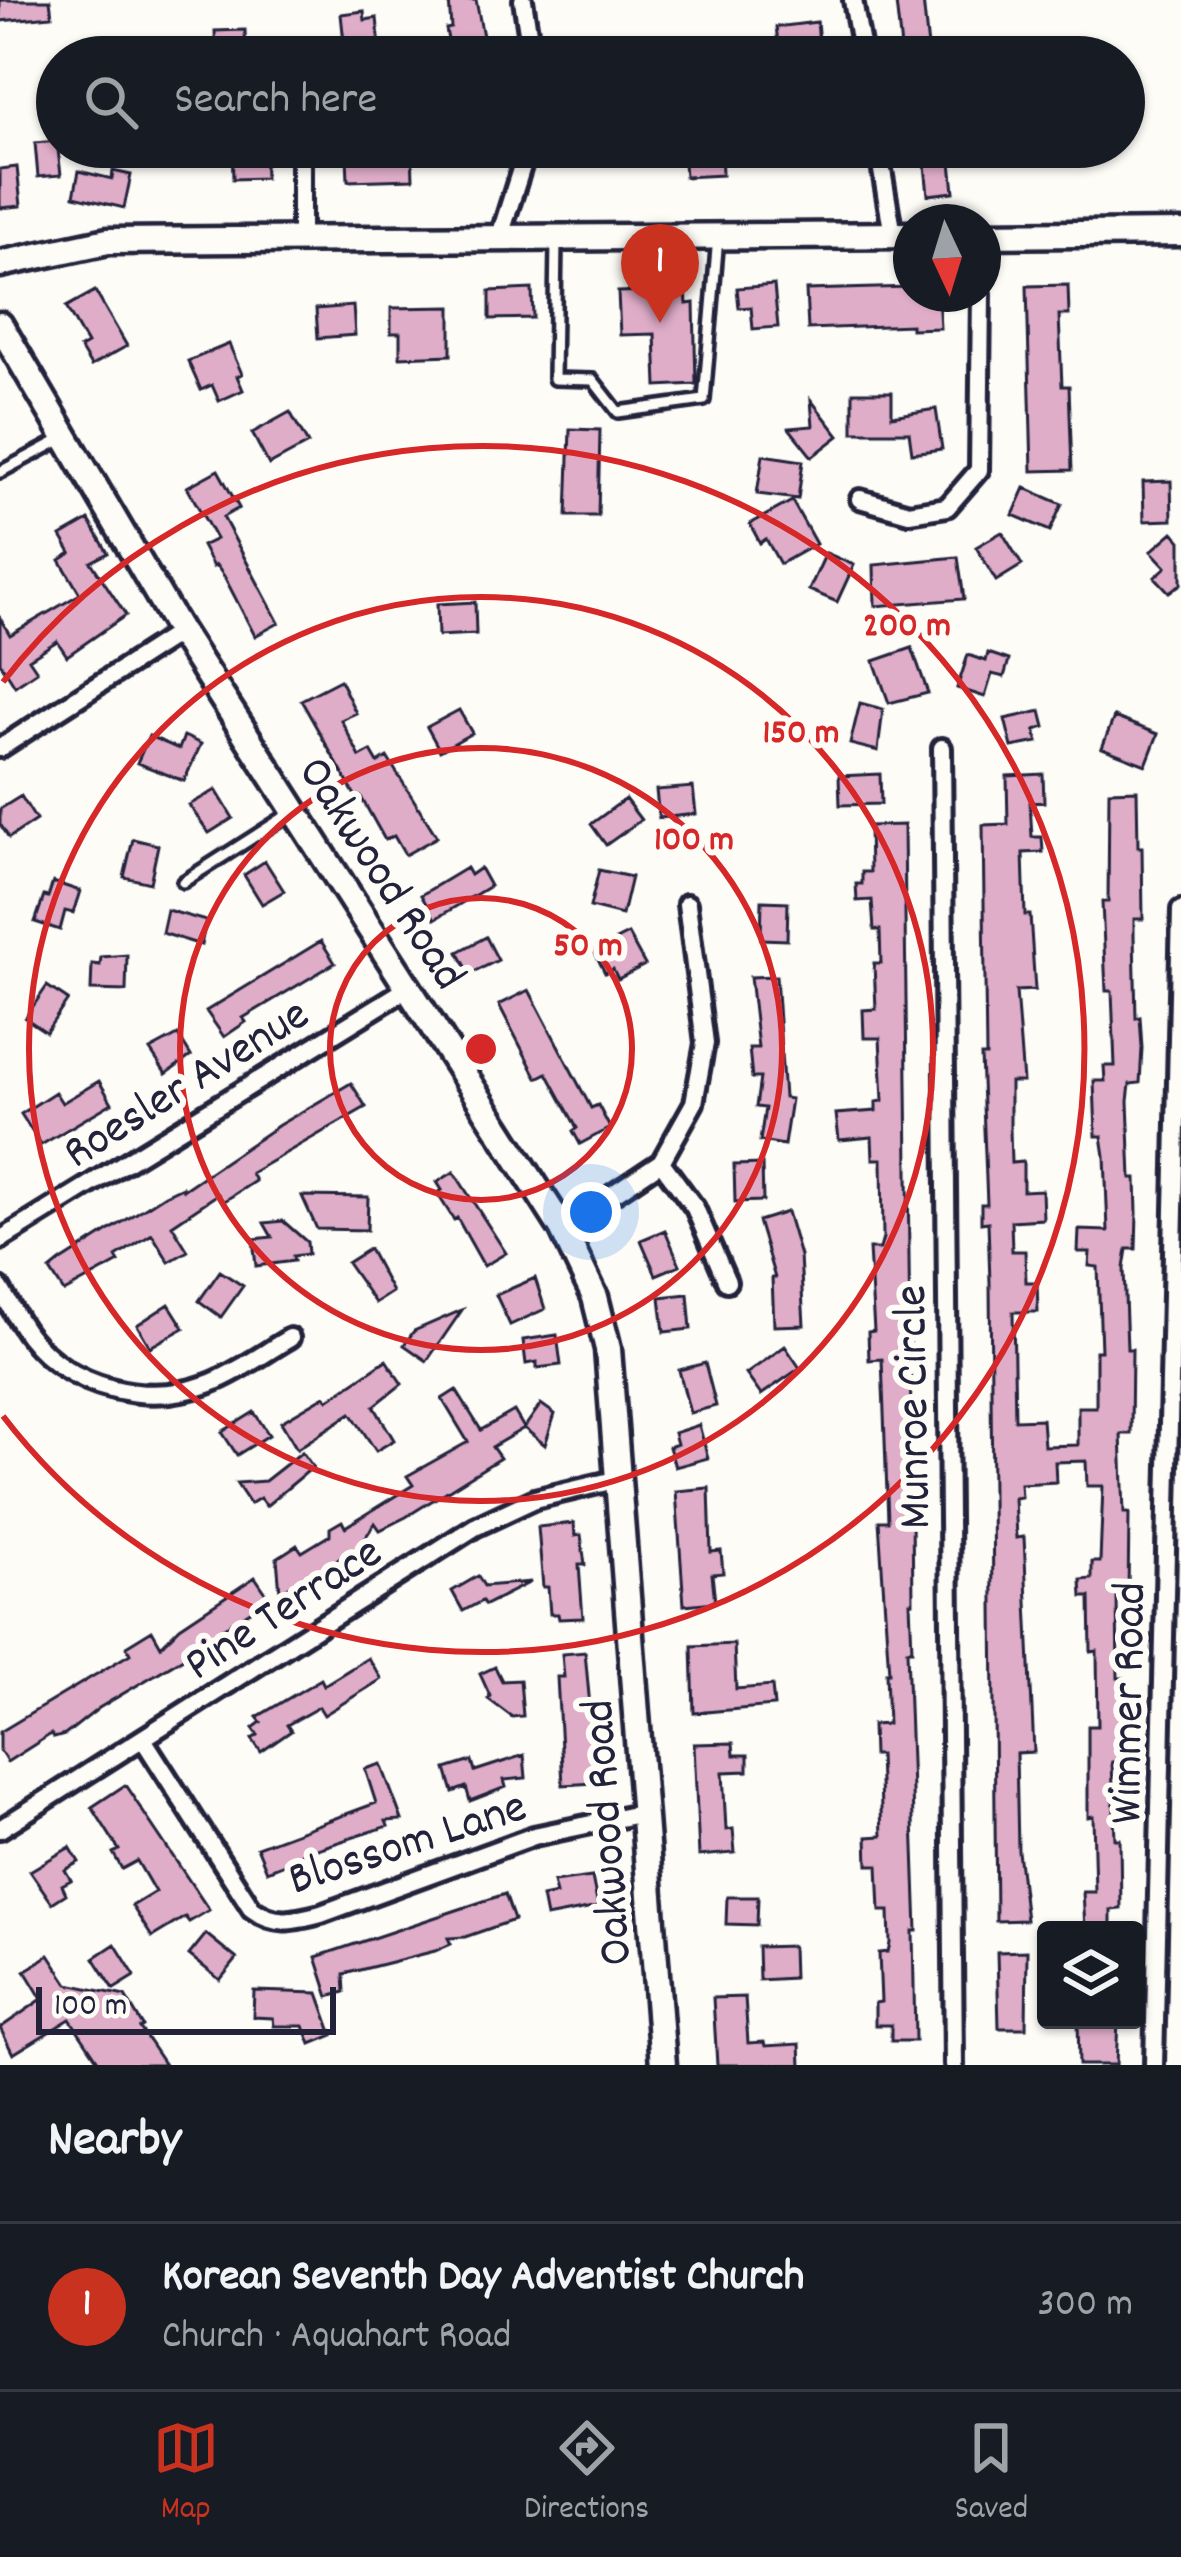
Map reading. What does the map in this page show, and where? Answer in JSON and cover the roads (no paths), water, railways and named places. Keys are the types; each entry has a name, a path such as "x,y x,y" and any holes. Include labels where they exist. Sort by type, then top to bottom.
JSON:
{"street":[{"path":"523,0 529,36"},
{"path":"853,0 859,36"},
{"path":"301,168 302,240"},
{"path":"499,239 521,168"},
{"path":"884,168 894,204"},
{"path":"1001,235 1181,233"},
{"path":"0,264 108,242 893,235"},
{"path":"860,499 909,513 946,507 980,470 981,312"},
{"name":"Oakwood Road","path":"0,325 179,632 562,1228 596,1297 608,1349 663,2065"},
{"path":"0,748 179,632"},
{"name":"Munroe Circle","path":"942,748 954,2065"},
{"path":"562,1228 661,1162 694,1103 705,1042 687,904"},
{"name":"Wimmer Road","path":"1154,2065 1174,1492 1181,910"},
{"name":"Roesler Avenue","path":"0,1240 410,987"},
{"path":"661,1162 695,1208 727,1282"},
{"path":"0,1288 30,1337 44,1350 73,1375 119,1392 169,1394 209,1384 290,1338"},
{"name":"Pine Terrace","path":"0,1829 475,1527 535,1498 619,1479"},
{"name":"Blossom Lane","path":"143,1739 252,1909 268,1920 290,1922 321,1914 534,1836 644,1813"}],"lane":[{"path":"556,238 554,379 593,380 618,412 704,400 718,237"},
{"path":"0,472 66,437"},
{"path":"183,882 296,810"}],"place":[{"name":"Korean Seventh Day Adventist Church","path":"660,323"}]}
